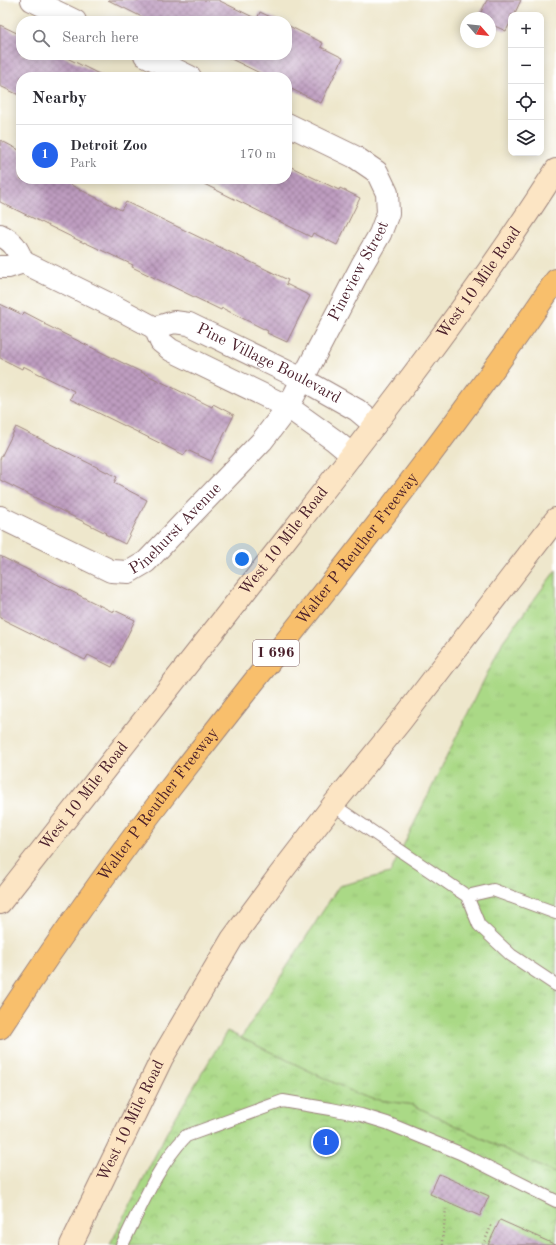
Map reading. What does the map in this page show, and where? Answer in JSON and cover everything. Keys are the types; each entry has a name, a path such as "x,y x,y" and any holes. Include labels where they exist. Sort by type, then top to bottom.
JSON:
{"highway":[{"name":"Walter P Reuther Freeway","path":"0,1028 109,871 170,789 457,420 556,280"}],"main road":[{"name":"West 10 Mile Road","path":"0,903 375,425 505,248 556,170"},
{"name":"West 10 Mile Road","path":"71,1245 162,1058 232,939 333,805 401,721 556,519"}],"street":[{"path":"32,0 65,16"},
{"path":"155,60 180,72"},
{"name":"Pineview Street","path":"292,126 355,157 377,172 387,193 388,213 380,234 362,265 295,394"},
{"path":"0,235 8,239 17,247 23,262 155,328"},
{"path":"0,267 8,267 23,262"},
{"name":"Pine Village Boulevard","path":"352,455 334,440 295,394 189,324 174,322 155,328 161,342 171,350 295,394 357,410 375,425"},
{"name":"Pinehurst Avenue","path":"0,517 111,571 129,572 146,562 262,442 295,394"}],"lane":[{"path":"333,805 467,896 479,925 511,955 556,985"},
{"path":"467,896 493,890 556,913"},
{"path":"122,1245 157,1176 175,1148 186,1136 283,1101 353,1113 387,1123 460,1153 556,1201"}],"path":[{"path":"443,1245 446,1209"},
{"path":"483,1245 492,1224"}],"green space":[{"path":"556,570 556,1174 413,1105 373,1099 355,1093 241,1038 339,886 390,873 503,641"},
{"path":"227,1031 355,1093 373,1099 413,1105 556,1174 556,1245 110,1245 168,1130"}],"building":[{"path":"108,0 218,0 251,16 140,16"},
{"path":"487,0 521,0 515,12 508,12 508,27 506,31 496,27 496,12 481,12"},
{"path":"260,12 268,16 258,16"},
{"path":"0,25 16,33 16,60 71,60 95,72 16,72 16,94 0,86"},
{"path":"292,28 323,43 321,47 343,58 321,103 292,89 292,72 258,72 233,60 292,60"},
{"path":"0,140 16,148 16,184 72,184 121,210 126,202 288,280 286,284 310,296 287,342 267,333 268,331 222,308 221,310 132,267 133,265 0,202"},
{"path":"292,167 339,190 340,188 360,198 337,245 313,233 311,237 204,184 292,184"},
{"path":"0,304 23,315 24,312 45,323 44,324 212,407 213,404 234,415 211,461 187,450 184,455 70,399 74,391 23,366 22,369 0,358"},
{"path":"16,427 117,477 114,483 147,500 125,544 0,480 0,459"},
{"path":"0,556 113,612 114,610 135,620 112,667 88,655 85,660 0,618"},
{"path":"439,1174 489,1196 480,1216 430,1194"},
{"path":"500,1220 556,1245 488,1245"}],"place":[{"name":"Detroit Zoo","path":"326,1142"}]}
